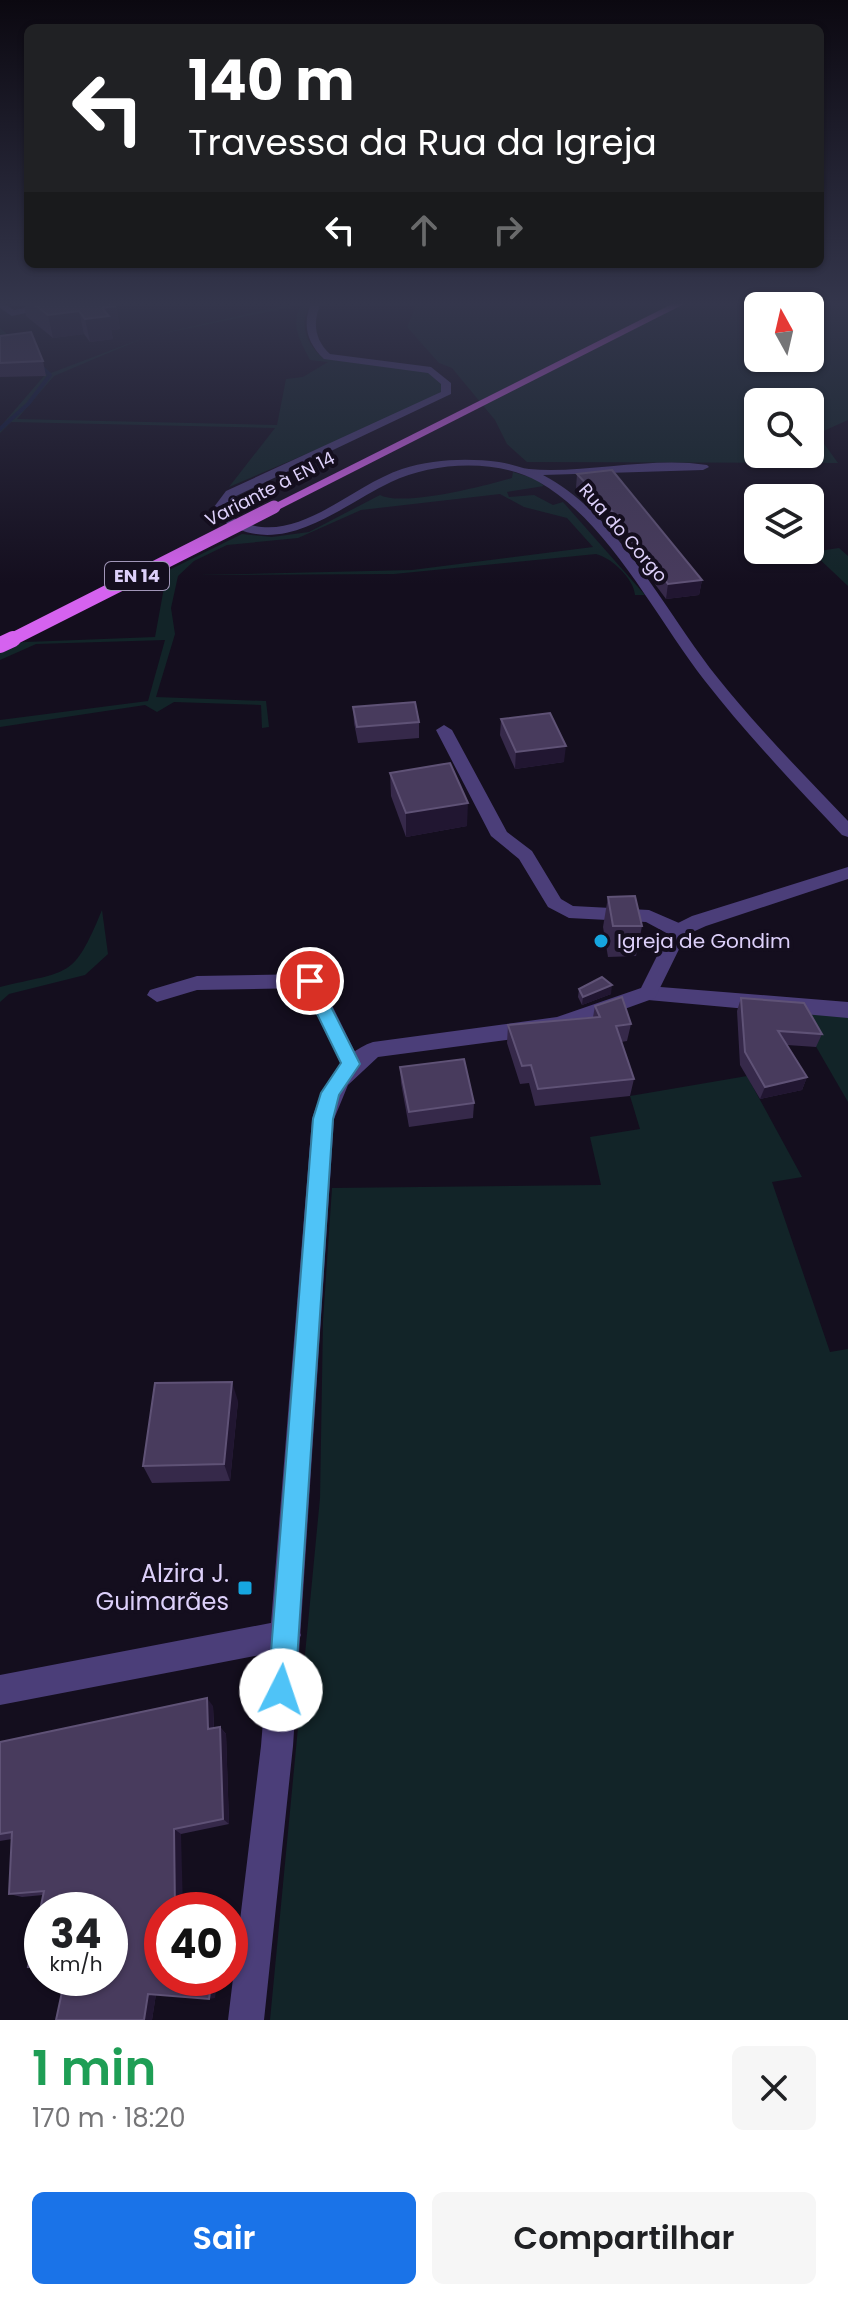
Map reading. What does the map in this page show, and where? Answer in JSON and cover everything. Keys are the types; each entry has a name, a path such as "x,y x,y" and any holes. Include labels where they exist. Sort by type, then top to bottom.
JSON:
{"main road":[{"name":"Variante à EN 14","path":"0,645 497,395"}],"street":[{"name":"Rua do Corgo","path":"443,395 230,494 220,507 225,518 241,528 257,530 281,530 308,524 404,472 428,466 487,464 530,472 576,503 649,591 711,679 848,831"},
{"path":"530,472 703,467"},
{"path":"444,730 500,836 526,855 554,903 569,912 649,916 679,931"},
{"path":"648,993 679,931 699,921 848,873"},
{"path":"157,995 197,983 310,981 351,1064"},
{"path":"246,2020 277,1746 323,1119 330,1093 351,1064 373,1050 558,1025 648,993 848,1010"},
{"path":"0,1690 286,1635"}],"shaded area":[{"path":"27,395 37,395 17,419 277,425 283,395 437,395 428,402 229,487 275,428 11,422 0,433 0,427"},
{"path":"475,395 744,395 744,463 527,462 507,444 495,420"},
{"path":"824,395 848,395 848,420 824,431"},
{"path":"824,444 838,463 824,463"},
{"path":"513,472 536,479 544,486 507,492 509,497 534,495 553,505 563,502 645,595 635,595 631,582 621,570 596,554 394,574 197,575 412,570 593,547 567,518 524,507 500,494 361,510 298,538 227,545 194,561 178,576 171,608 175,634 156,697 266,701 269,727 262,728 261,705 174,702 157,712 145,705 0,727 0,720 148,701 165,640 36,644 0,660 0,643 155,637 167,571 242,534 272,537 309,532 380,495 407,499 445,494 512,478"},
{"path":"839,548 848,556 848,586 824,563 824,550"},
{"path":"102,910 108,954 85,975 9,994 0,1002 0,987 55,974 75,961"},
{"path":"813,1014 848,1016 848,1102 799,1017"},
{"path":"747,1076 802,1177 772,1182 830,1352 848,1349 848,2020 270,2020 320,1498 323,1321 332,1188 601,1185 590,1137 640,1129 630,1096"}],"building":[{"path":"612,470 702,580 668,584 622,522 577,474"},
{"path":"415,702 419,722 357,727 353,707"},
{"path":"550,713 566,746 516,752 501,719"},
{"path":"450,763 468,803 406,813 390,773"},
{"path":"635,896 642,926 613,926 608,897"},
{"path":"602,977 612,985 583,997 579,989"},
{"path":"622,997 631,1024 616,1026 634,1079 538,1089 531,1065 522,1066 508,1025 600,1017 595,1006"},
{"path":"741,998 804,1003 822,1034 778,1031 807,1077 765,1087 745,1052"},
{"path":"464,1059 474,1103 409,1112 400,1067"},
{"path":"232,1382 224,1464 143,1466 155,1383"},
{"path":"207,1698 208,1729 220,1727 223,1819 174,1829 175,1892 144,1892 144,1996 148,1996 144,2020 56,2020 61,1996 128,1996 128,1892 44,1891 9,1894 12,1832 0,1834 0,1742"},
{"path":"172,1996 209,1996 209,1999"}],"waterway":[{"path":"0,429 35,395"}],"place":[{"name":"Igreja de Gondim","path":"601,941"},
{"name":"Alzira J. Guimarães","path":"245,1588"}],"route":[{"path":"281,1690 323,1119 330,1093 351,1064 310,981"}]}
